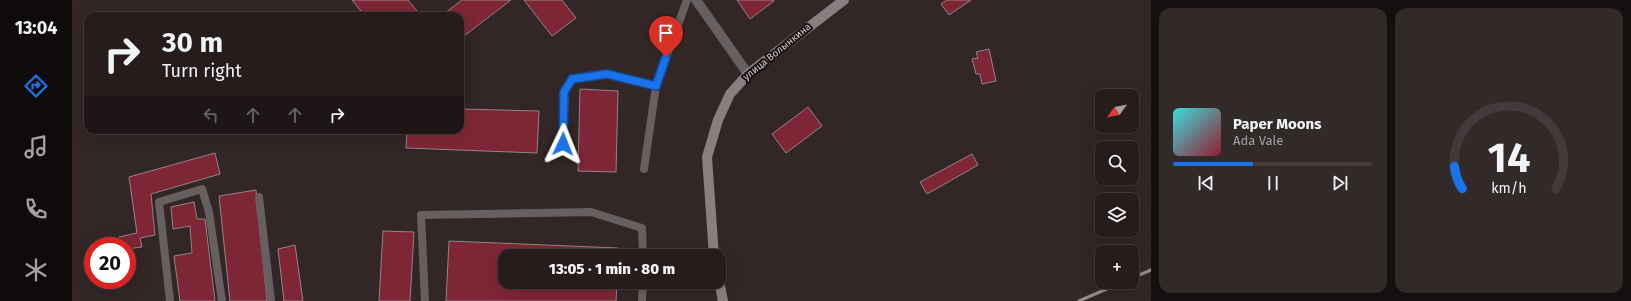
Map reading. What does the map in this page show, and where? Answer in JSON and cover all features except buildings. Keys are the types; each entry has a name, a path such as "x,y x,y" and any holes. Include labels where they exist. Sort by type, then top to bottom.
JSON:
{"street":[{"path":"696,0 748,74"},
{"name":"улица Волынкина","path":"714,249 707,157 718,120 730,94 748,74 844,0"},
{"path":"721,289 723,301"}],"lane":[{"path":"644,168 656,86 687,0"},
{"path":"563,144 564,92 572,79 607,74 656,86"},
{"path":"170,301 159,202 202,189 209,212 222,301"},
{"path":"259,197 271,301"},
{"path":"425,301 421,216 591,212 642,228 643,249"},
{"path":"642,301 643,289"}],"railway":[{"path":"1139,275 1151,270"},
{"path":"1079,301 1107,289"}],"route":[{"path":"563,144 564,92 572,79 607,74 656,86 666,57"}]}
